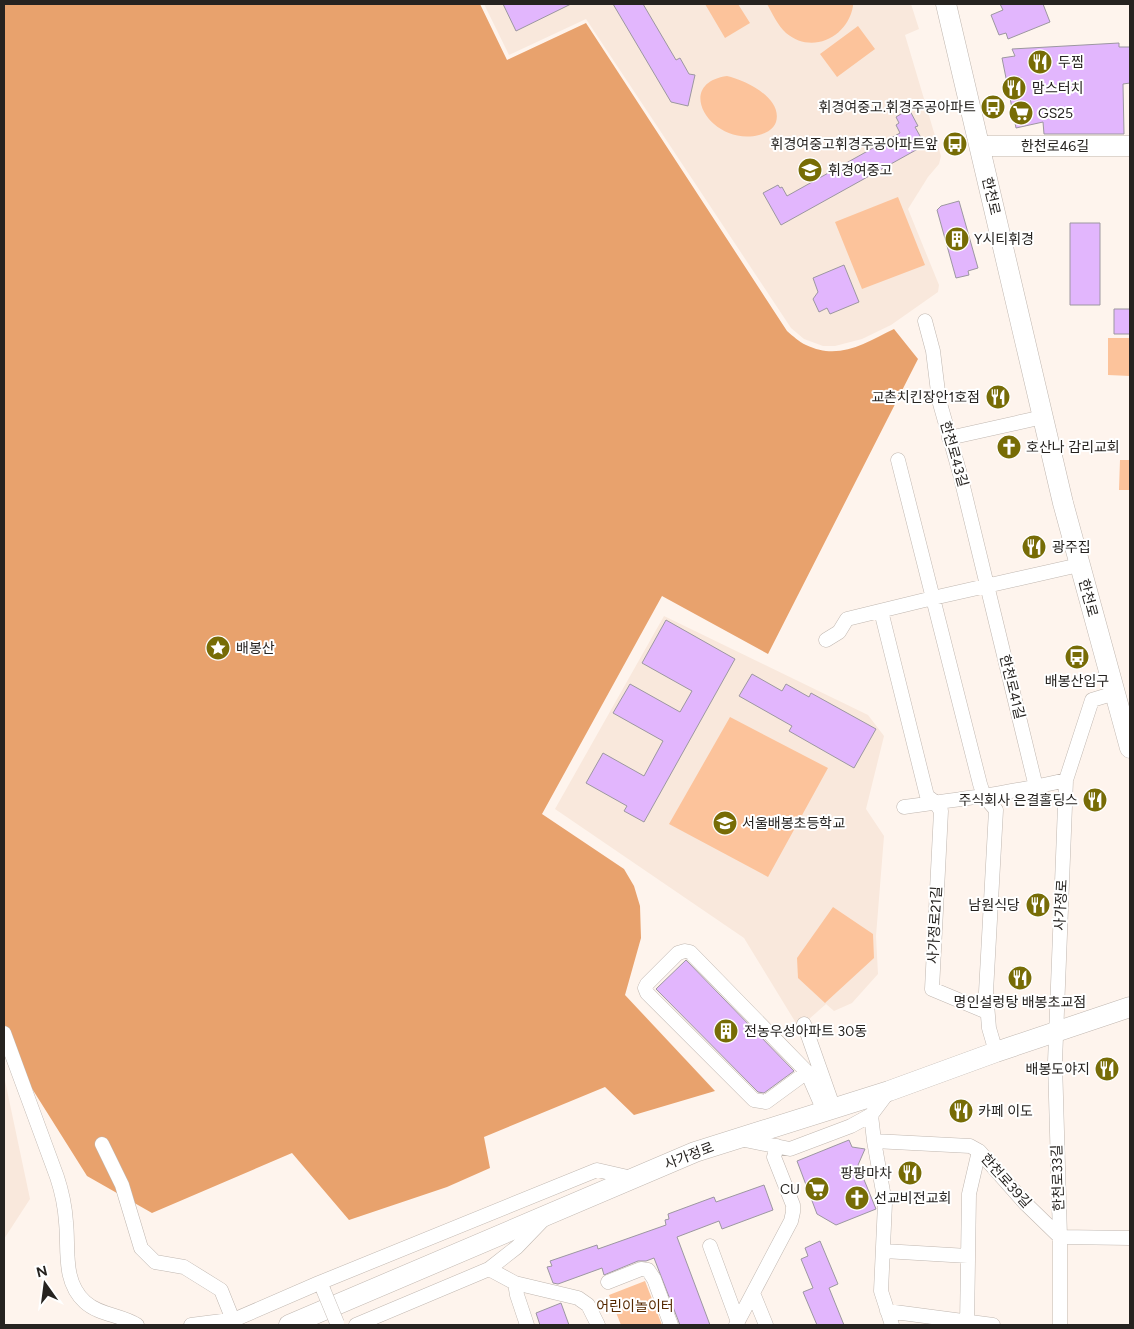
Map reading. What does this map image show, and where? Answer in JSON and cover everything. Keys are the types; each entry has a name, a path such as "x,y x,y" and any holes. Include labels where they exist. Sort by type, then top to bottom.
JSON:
{"main road":[{"name":"한천로","path":"946,4 1079,565 1130,748"},
{"name":"한천로46길","path":"980,146 1130,146"},
{"name":"사가정로","path":"289,1325 695,1152 889,1091 1056,1031 1130,1007"}],"street":[{"name":"한천로43길","path":"925,321 933,351 939,400 960,474 987,586"},
{"path":"949,438 1043,417"},
{"path":"898,460 984,796 996,810 986,992 987,1012 996,1052"},
{"path":"826,640 840,632 847,619 1079,565"},
{"name":"한천로41길","path":"987,586 1036,787"},
{"path":"880,611 927,796 935,802"},
{"path":"904,807 984,796 1066,780 1092,700 1115,693"},
{"name":"사가정로","path":"1056,1031 1066,780"},
{"name":"사가정로21길","path":"935,802 941,811 932,989 987,1012"},
{"path":"807,1072 766,1102 754,1100 647,993 647,984 678,953 690,952 807,1072 829,1110"},
{"path":"804,1024 829,1110"},
{"name":"한천로33길","path":"1056,1031 1060,1325"},
{"path":"4,1033 64,1201 69,1272 75,1289 85,1302 96,1309 138,1325"},
{"path":"737,1138 790,1149 851,1126 871,1116 889,1091"},
{"path":"871,1116 885,1203 881,1291 892,1325"},
{"name":"한천로39길","path":"874,1141 970,1146 979,1151 1025,1204 1060,1237"},
{"path":"102,1144 122,1185 141,1248 155,1262 184,1267 221,1290 227,1323"},
{"path":"737,1324 792,1221 792,1205 774,1157 776,1146"},
{"path":"967,1324 969,1194 979,1151"},
{"path":"191,1325 227,1323 321,1286 597,1170 632,1178"},
{"name":"사가정로","path":"356,1325 489,1269 517,1247 549,1214"},
{"path":"1060,1237 1130,1238"},
{"path":"710,1246 737,1324"},
{"path":"884,1251 968,1256"},
{"path":"489,1269 516,1283 578,1298 588,1305 598,1325"},
{"path":"608,1282 641,1269 648,1270 654,1279 671,1325"},
{"path":"516,1283 517,1295 527,1325"},
{"path":"321,1286 337,1324"},
{"path":"754,1292 766,1325"},
{"path":"887,1311 967,1324 993,1325"}],"shaded area":[{"path":"4,4 480,4 507,60 586,23 787,331 798,341 806,345 818,349 841,351 862,344 894,329 918,359 768,654 662,596 542,814 624,869 634,886 640,906 641,938 625,995 715,1091 634,1115 605,1087 484,1137 490,1168 447,1187 349,1220 292,1153 152,1213 87,1176 4,1044"},
{"name":"휘경여중고","path":"484,4 911,4 919,29 905,35 941,156 939,164 928,177 908,209 939,285 938,292 891,325 862,339 835,346 823,346 804,339 791,328 586,19 509,55"},
{"name":"서울배봉초등학교","path":"664,616 868,715 884,736 866,809 884,836 876,936 878,974 852,1003 834,1011 826,1004 799,1028 744,938 555,809"},
{"path":"4,1076 30,1199 4,1239"}],"green space":[{"path":"705,4 738,4 750,23 725,38"},
{"path":"767,4 853,4 853,6 850,17 836,34 817,42 807,42 796,39 786,33"},
{"path":"858,26 875,49 837,77 820,54"},
{"path":"727,76 752,86 774,105 777,113 776,122 771,129 759,135 742,136 726,132 714,124 705,113 701,101 702,90 711,81"},
{"path":"898,197 925,265 862,289 835,222"},
{"path":"1108,338 1130,338 1130,376 1108,375"},
{"path":"1120,460 1130,460 1130,490 1119,490"},
{"path":"730,717 828,768 768,877 669,824"},
{"path":"833,907 873,934 874,958 825,1003 798,978 797,958"},
{"name":"어린이놀이터","path":"645,1281 662,1325 621,1325 609,1295"}],"building":[{"path":"503,4 571,4 516,31"},
{"path":"613,4 643,4 676,60 680,58 689,74 695,75 688,106 671,102"},
{"path":"1000,4 1043,4 1050,22 1008,39 1006,33 999,35 991,15 1003,10"},
{"path":"1119,43 1119,47 1130,47 1130,83 1123,84 1124,134 1044,134 1043,122 1016,128 1002,58 1015,56 1012,49"},
{"path":"909,109 918,126 915,127 925,145 781,225 763,193 778,185 780,188 782,187 787,196 900,133 896,125 899,123 896,117"},
{"name":"Y시티휘경","path":"959,201 978,268 968,271 969,275 956,278 937,210 941,206"},
{"path":"1070,223 1100,223 1100,305 1070,305"},
{"path":"844,265 859,302 830,314 827,308 819,312 813,299 818,292 813,278"},
{"path":"1114,309 1130,309 1130,334 1114,334"},
{"path":"666,620 735,659 644,822 624,811 627,806 586,783 603,753 644,776 663,741 613,713 630,684 680,712 692,691 642,663"},
{"path":"752,674 782,691 786,684 809,697 811,693 876,729 854,768 789,731 792,726 739,696"},
{"name":"전농우성아파트 30동","path":"686,960 794,1071 764,1093 758,1092 656,989"},
{"path":"849,1140 852,1147 865,1149 858,1165 876,1209 836,1225 817,1214 797,1161"},
{"path":"764,1185 773,1210 722,1229 719,1221 677,1237 710,1325 680,1325 654,1258 638,1261 604,1275 602,1268 558,1284 553,1283 547,1267 552,1266 550,1261 597,1245 598,1249 666,1225 665,1220 669,1219 668,1214 714,1197 716,1202"},
{"path":"820,1241 838,1284 829,1288 844,1325 817,1325 803,1292 813,1288 801,1259 808,1256 805,1248"},
{"path":"561,1303 569,1325 540,1325 536,1313"}],"place":[{"name":"두찜","path":"1040,62"},
{"name":"맘스터치","path":"1014,88"},
{"name":"휘경여중고.휘경주공아파트","path":"993,107"},
{"name":"GS25","path":"1021,113"},
{"name":"휘경여중고휘경주공아파트앞","path":"955,144"},
{"name":"휘경여중고","path":"810,170"},
{"name":"Y시티휘경","path":"957,239"},
{"name":"교촌치킨장안1호점","path":"998,397"},
{"name":"호산나 감리교회","path":"1009,447"},
{"name":"광주집","path":"1034,547"},
{"name":"배봉산","path":"218,648"},
{"name":"배봉산입구","path":"1077,657"},
{"name":"주식회사 은결홀딩스","path":"1095,800"},
{"name":"서울배봉초등학교","path":"725,823"},
{"name":"남원식당","path":"1038,905"},
{"name":"명인설렁탕 배봉초교점","path":"1020,978"},
{"name":"전농우성아파트 30동","path":"726,1031"},
{"name":"배봉도야지","path":"1107,1069"},
{"name":"카페 이도","path":"961,1111"},
{"name":"팡팡마차","path":"910,1173"},
{"name":"CU","path":"817,1189"},
{"name":"선교비전교회","path":"857,1198"}]}
